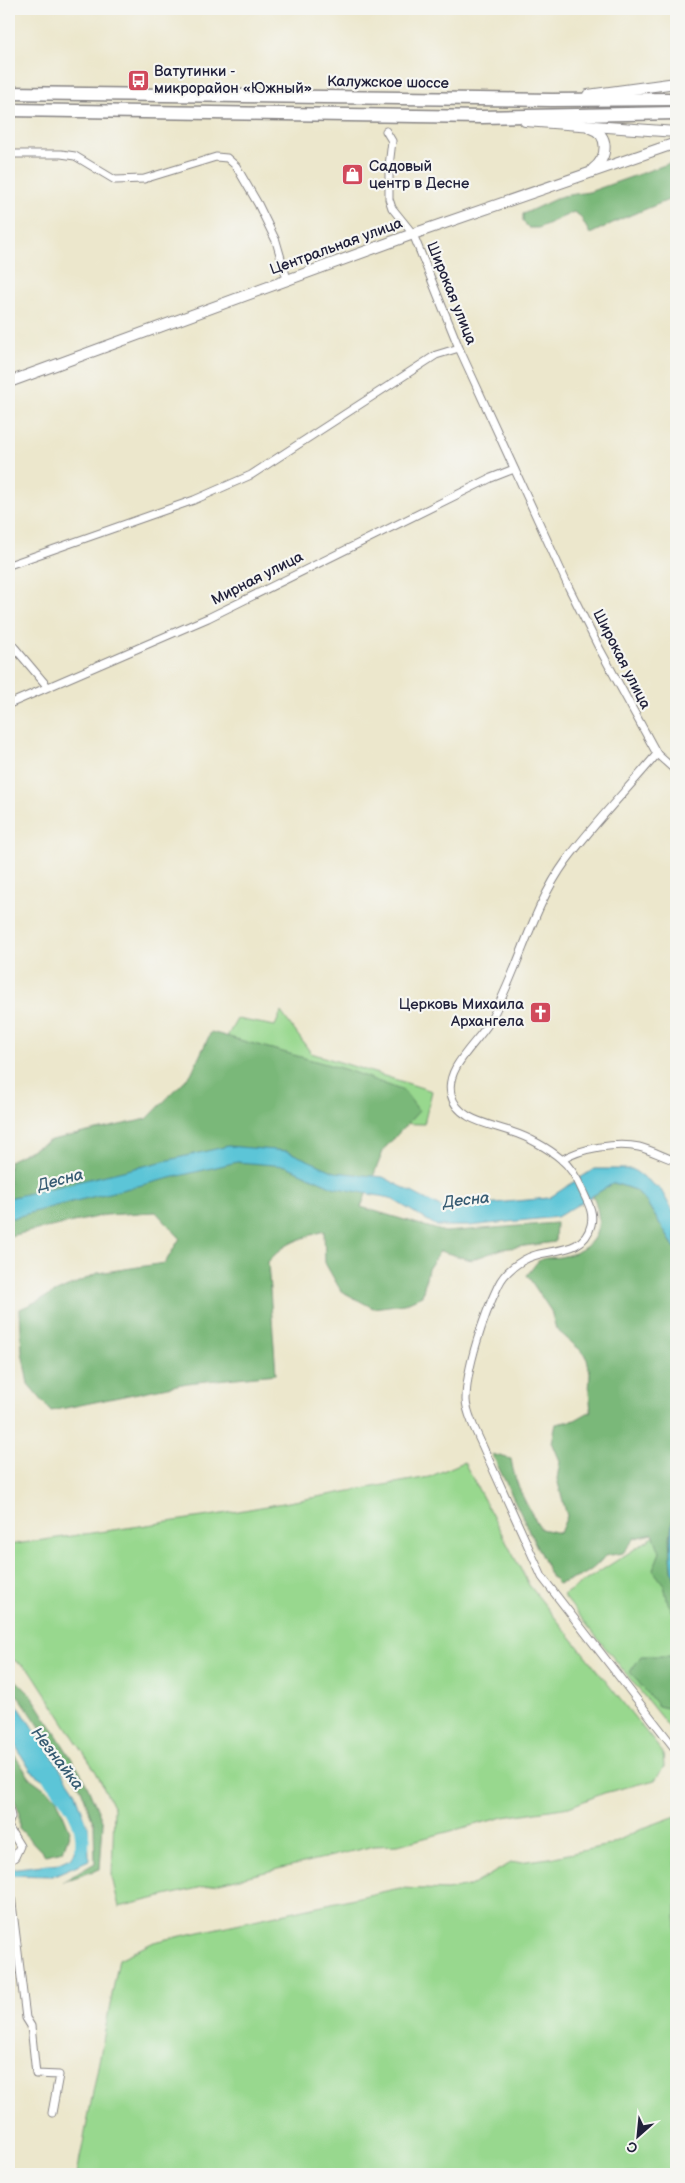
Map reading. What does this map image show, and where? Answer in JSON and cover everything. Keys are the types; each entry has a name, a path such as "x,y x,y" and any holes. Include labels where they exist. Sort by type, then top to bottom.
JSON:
{"highway":[{"name":"Калужское шоссе","path":"9,92 552,100 676,99"},
{"path":"9,110 482,117 676,113"}],"street":[{"path":"552,100 676,83"},
{"path":"482,117 676,132"},
{"path":"584,126 594,129 602,135 605,144 605,152 601,162 588,172"},
{"name":"Широкая улица","path":"386,131 392,141 389,166 389,199 392,208 413,234 459,348 597,644 657,754 676,771"},
{"name":"Центральная улица","path":"9,382 168,325 287,279 588,172 676,143"},
{"path":"9,154 61,154 75,156 115,180 144,179 216,157 227,158 236,166 258,204 276,242 287,279"},
{"path":"9,565 194,500 251,475 436,355 459,348"},
{"name":"Мирная улица","path":"9,704 208,618 492,478 514,469"},
{"path":"9,641 47,686"},
{"path":"657,754 585,836 565,862 545,895 497,1008 479,1038 457,1066 449,1083 452,1098 463,1112 478,1122 513,1132 532,1141 562,1160 577,1177 593,1215 587,1238 578,1245 524,1259 508,1271 498,1285 473,1356 466,1402 473,1425 542,1577 676,1750"},
{"path":"562,1160 574,1152 598,1147 638,1147 676,1161"},
{"path":"9,1807 11,1817 9,1822"},
{"path":"9,1828 20,1846 14,1857 9,1861"},
{"path":"9,1880 26,2018 31,2026 36,2074 59,2075 52,2114"}],"green space":[{"path":"676,161 676,197 621,219 590,234 580,216 574,212 538,228 529,228 523,222 523,214 562,196 589,192"},
{"path":"281,1012 311,1053 432,1091 424,1124 181,1118 237,1019 275,1026"},
{"path":"211,1032 344,1069 404,1091 419,1111 384,1149 361,1207 445,1232 556,1223 555,1242 502,1249 471,1260 440,1251 428,1269 422,1296 404,1304 373,1308 341,1291 325,1263 324,1231 308,1236 293,1242 274,1255 268,1262 276,1374 187,1383 51,1411 28,1384 22,1352 20,1309 98,1273 165,1263 180,1238 156,1212 106,1215 9,1236 9,1161 51,1140 147,1119 191,1074"},
{"path":"614,1183 635,1190 647,1203 676,1250 676,1496 670,1537 672,1569 676,1584 676,1618 668,1603 664,1585 653,1570 660,1552 653,1534 635,1538 623,1553 605,1556 595,1567 584,1574 558,1584 552,1578 492,1454 511,1459 526,1504 541,1529 560,1533 567,1516 557,1479 560,1461 552,1442 556,1424 575,1420 591,1411 590,1373 586,1355 556,1329 551,1311 527,1275 540,1260 572,1254 590,1243 598,1228 597,1207 593,1195"},
{"path":"464,1462 529,1585 663,1753 664,1767 655,1780 604,1793 569,1807 504,1817 398,1845 374,1846 119,1907 112,1877 114,1808 96,1772 31,1671 9,1657 9,1545 216,1515 429,1477"},
{"path":"658,1534 676,1534 676,1736 563,1595"},
{"path":"641,1656 676,1656 676,1710 658,1706 630,1672"},
{"path":"9,1673 32,1696 85,1780 103,1823 100,1869 62,1882 95,1863 94,1824 80,1786 21,1699 9,1688"},
{"path":"9,1747 30,1778 56,1797 70,1831 63,1851 45,1855 19,1828 19,1812 9,1784"},
{"path":"676,1816 676,2174 77,2174 119,1959 154,1942 400,1888 447,1890 470,1886 511,1863 550,1858 609,1845 646,1827"}],"water":[{"path":"228,1146 287,1151 335,1172 383,1177 442,1208 549,1198 594,1169 632,1169 661,1190 676,1217 676,1250 647,1203 635,1190 614,1183 557,1217 469,1226 437,1226 390,1198 333,1187 286,1166 237,1162 9,1219 9,1198"},
{"path":"676,1496 676,1584 671,1551"},
{"path":"9,1697 18,1706 75,1791 88,1827 89,1860 52,1876 9,1875 9,1869 59,1863 72,1857 82,1839 76,1809 63,1792 31,1771 9,1735"}],"waterway":[{"name":"Незнайка","path":"50,1777 74,1810 81,1828 82,1848"}],"place":[{"name":"Ватутинки - микрорайон «Южный»","path":"138,80"},
{"name":"Садовый центр в Десне","path":"353,175"},
{"name":"Церковь Михаила Архангела","path":"540,1013"}],"water label":[{"name":"Десна","path":"60,1179"},
{"name":"Десна","path":"466,1199"}]}
